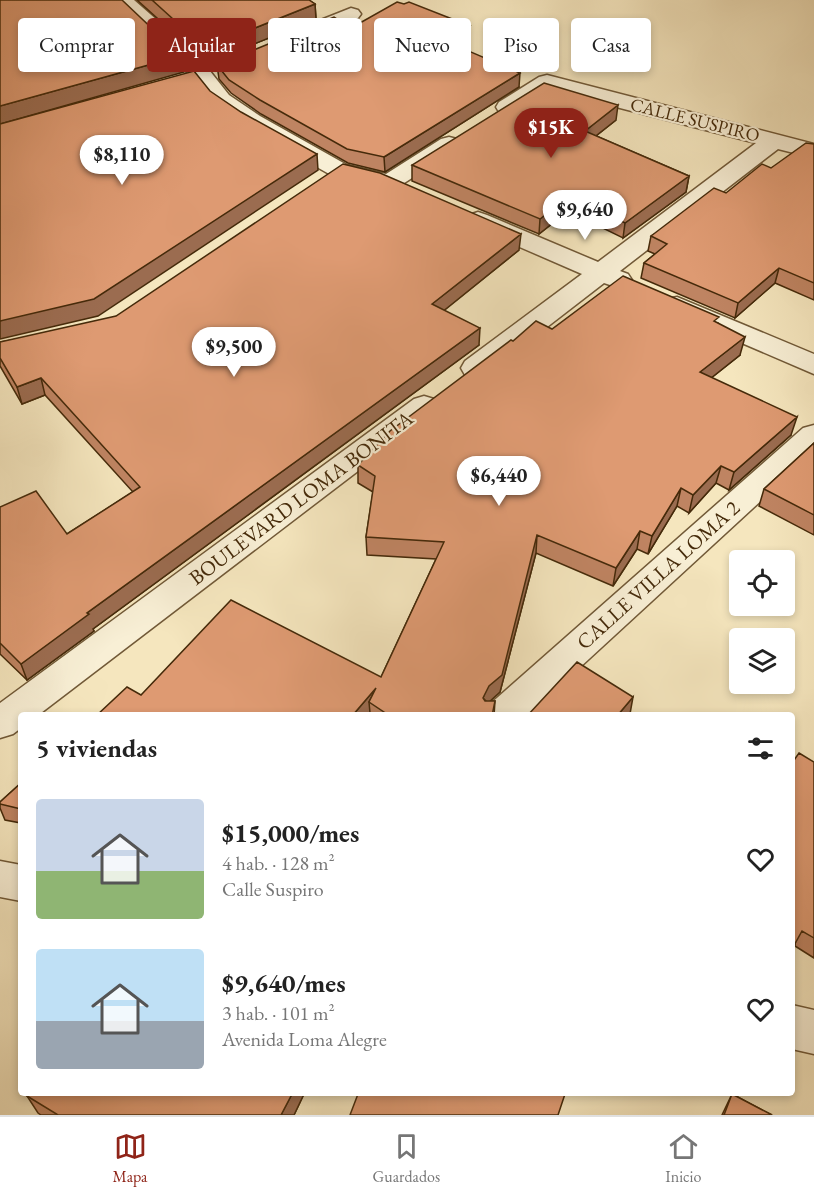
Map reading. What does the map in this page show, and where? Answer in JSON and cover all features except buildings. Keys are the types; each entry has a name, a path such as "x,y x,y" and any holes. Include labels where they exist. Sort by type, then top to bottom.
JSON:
{"street":[{"path":"122,0 190,61 190,79"},
{"path":"341,18 351,14"},
{"path":"190,79 209,72"},
{"path":"190,79 329,177 389,182 421,196"},
{"name":"CALLE SUSPIRO","path":"389,182 547,82 814,151"},
{"name":"BOULEVARD LOMA BONITA","path":"0,723 602,273 775,140"},
{"path":"453,209 814,365"},
{"name":"CALLE VILLA LOMA 2","path":"506,712 814,435"},
{"path":"0,879 18,882"},
{"path":"795,1029 814,1032"}]}
